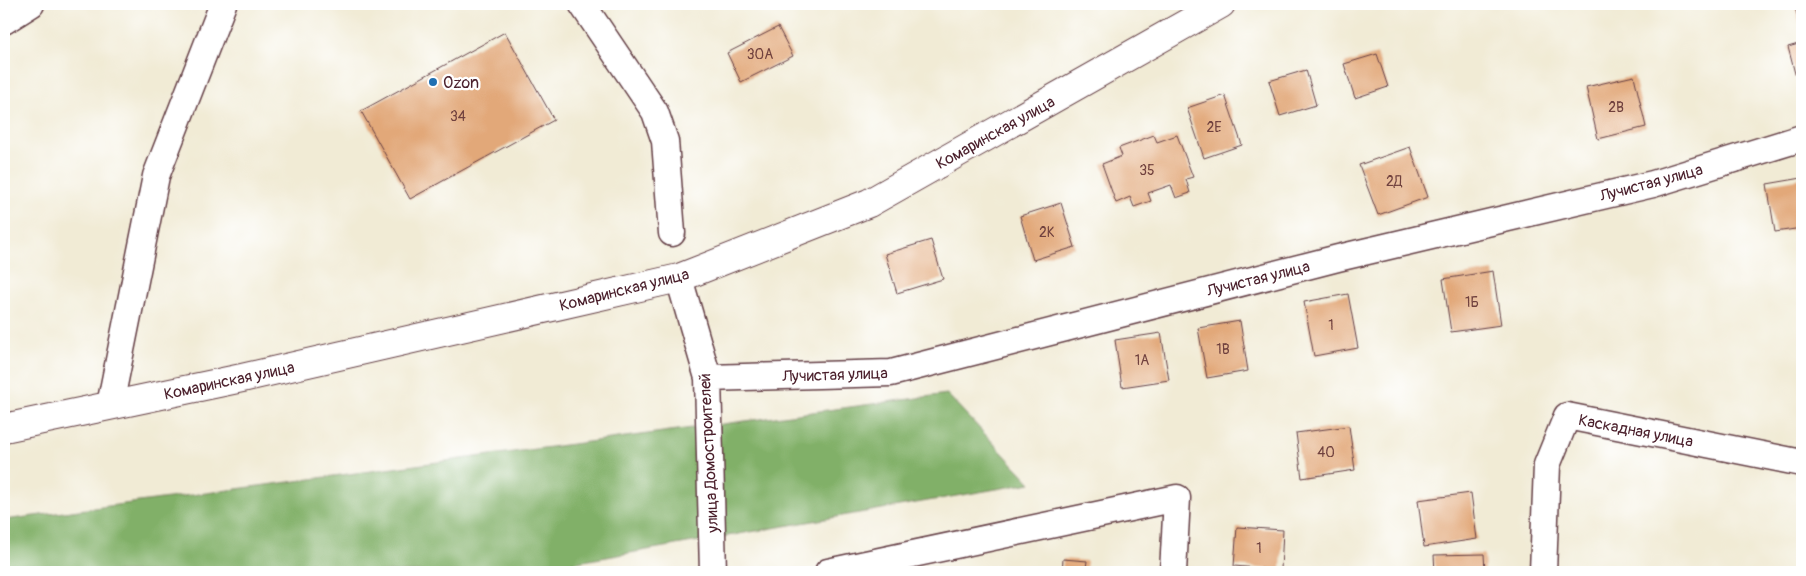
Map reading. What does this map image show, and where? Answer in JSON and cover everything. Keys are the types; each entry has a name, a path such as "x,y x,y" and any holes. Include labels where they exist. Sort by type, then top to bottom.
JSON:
{"street":[{"path":"4,21 31,4"},
{"path":"110,405 156,176 224,4"},
{"path":"582,4 655,112 665,141 672,233"},
{"name":"Комаринская улица","path":"4,428 242,378 679,278 869,203 1222,4"},
{"name":"Лучистая улица","path":"708,378 891,373 1338,258 1653,184 1802,138"},
{"name":"улица Домостроителей","path":"679,278 708,378 713,572"},
{"name":"Каскадная улица","path":"1543,572 1546,465 1568,416 1802,464"},
{"path":"828,572 1177,498 1173,572"}],"green space":[{"path":"947,394 1031,483 521,572 4,572 4,520"}],"building":[{"path":"1794,4 1802,4 1802,23 1800,24"},
{"path":"778,27 793,56 741,82 727,53"},
{"path":"505,32 554,120 410,199 361,111"},
{"path":"1802,43 1802,84 1798,85 1788,47"},
{"path":"1377,54 1388,87 1355,98 1344,64"},
{"path":"1306,70 1316,105 1280,116 1269,81"},
{"path":"1634,76 1646,127 1598,139 1586,87"},
{"path":"1225,95 1242,145 1204,158 1187,108"},
{"path":"1154,135 1157,142 1177,135 1193,177 1186,179 1190,193 1176,198 1171,185 1148,193 1151,201 1134,207 1130,197 1116,203 1102,164 1122,156 1119,148"},
{"path":"1410,147 1428,197 1378,215 1359,165"},
{"path":"1802,178 1802,228 1775,232 1767,184"},
{"path":"1061,203 1075,247 1033,260 1020,216"},
{"path":"931,240 943,279 897,293 885,254"},
{"path":"1493,271 1501,325 1451,332 1443,279"},
{"path":"1348,294 1358,348 1314,356 1304,302"},
{"path":"1240,321 1248,371 1207,378 1198,328"},
{"path":"1161,333 1169,380 1122,387 1115,340"},
{"path":"1349,426 1355,470 1302,478 1296,433"},
{"path":"1471,493 1477,539 1424,547 1418,500"},
{"path":"1237,527 1283,530 1281,570 1234,566"},
{"path":"1484,554 1485,572 1435,572 1434,555"},
{"path":"1063,559 1087,561 1086,568 1109,570 1109,572 1062,572"}],"place":[{"name":"Ozon","path":"433,82"}]}
